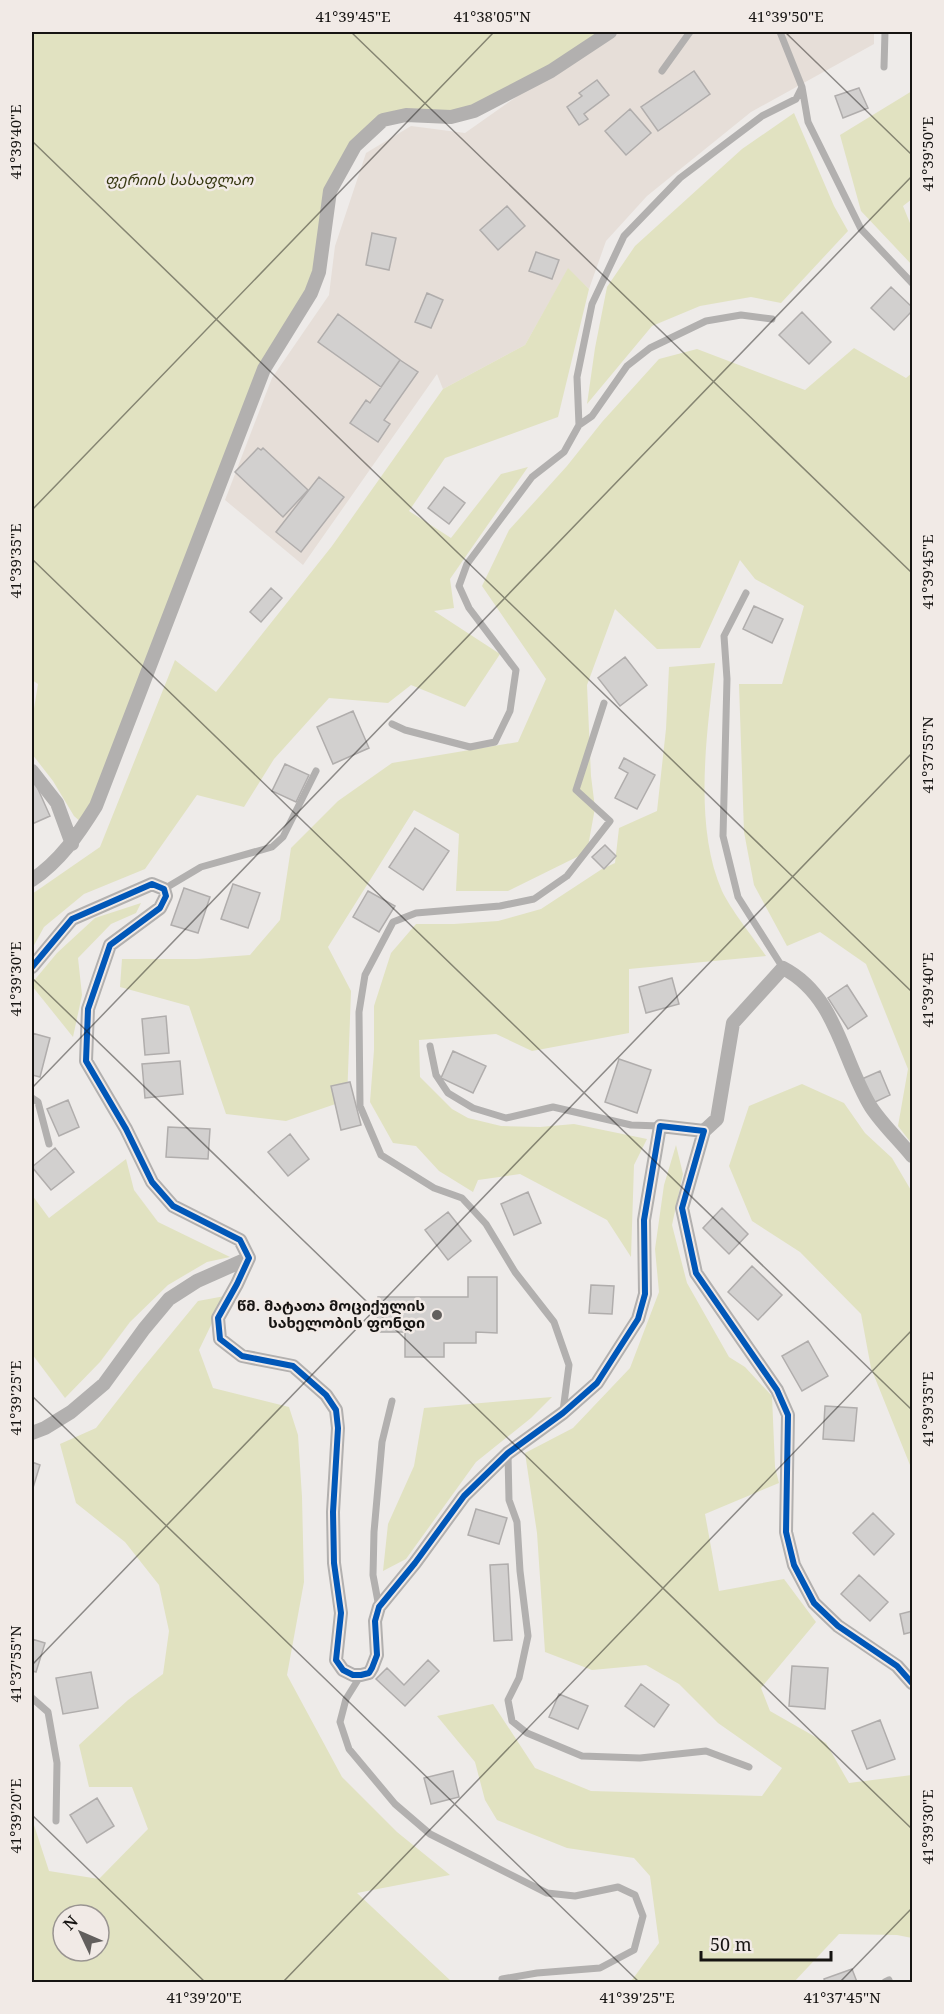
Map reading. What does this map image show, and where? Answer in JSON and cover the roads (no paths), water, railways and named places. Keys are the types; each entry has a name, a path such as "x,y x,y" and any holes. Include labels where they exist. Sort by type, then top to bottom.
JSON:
{"street":[{"path":"32,880 45,871 72,844 96,806 264,369 311,293 319,272 330,191 355,146 383,120 406,115 451,117 474,111 551,71 610,32"},
{"path":"32,771 57,803 72,844"},
{"path":"32,967 72,919 152,884 164,889 166,896 159,908 110,945 88,1009 86,1061 126,1129 152,1182 173,1206 240,1240 249,1258"},
{"path":"912,1156 871,1107 829,1013 797,975 783,968 733,1023 717,1119 704,1131 682,1208 696,1273 777,1390 788,1415 786,1532 794,1565 814,1603 838,1626 897,1666 912,1683"},
{"path":"249,1258 218,1318 220,1339 243,1356 293,1366 326,1395 336,1410 338,1428 333,1512 334,1563 341,1613 336,1660 343,1670 353,1675 361,1675 369,1672 376,1660 375,1621 379,1607 415,1563 464,1496 508,1453 563,1413 597,1383 638,1319 645,1294 644,1220 660,1126 704,1131"},
{"path":"32,1433 71,1412 105,1384 144,1329 169,1299 197,1281 249,1258"}],"lane":[{"path":"662,71 690,32"},
{"path":"780,32 802,87 808,122 861,229 912,283"},
{"path":"884,67 885,32"},
{"path":"579,425 577,377 592,304 624,236 680,178 762,116 796,99 802,87"},
{"path":"392,724 405,730 470,747 495,742 510,711 516,670 469,608 459,586 467,564 532,477 564,452 579,425 592,416 627,366 650,348 706,321 741,315 772,318"},
{"path":"746,593 724,636 727,679 723,836 738,897 783,968"},
{"path":"563,1413 569,1365 554,1322 515,1272 486,1224 462,1198 434,1188 381,1155 360,1106 359,1012 365,975 393,921 416,913 500,906 534,899 567,876 610,820 576,790 604,703"},
{"path":"164,889 201,867 272,847 283,837 316,771"},
{"path":"430,1046 436,1075 448,1093 473,1108 506,1118 553,1107 631,1125 660,1126"},
{"path":"32,1098 38,1102 49,1144"},
{"path":"379,1607 373,1575 374,1532 382,1442 392,1401"},
{"path":"508,1453 509,1500 517,1522 528,1636 519,1678 508,1700 512,1721 527,1733 582,1756 640,1758 706,1751 749,1767"},
{"path":"361,1675 346,1699 340,1722 350,1749 395,1804 430,1834 547,1893 575,1896 618,1887 635,1895 643,1916 634,1950 600,1968 537,1973 502,1979"},
{"path":"32,1698 48,1712 57,1763 56,1821"}],"place":[{"name":"წმ. მატათა მოციქულის სახელობის ფონდი","path":"437,1315"}],"park label":[{"name":"ფერიის სასაფლაო","path":"179,180"}]}
